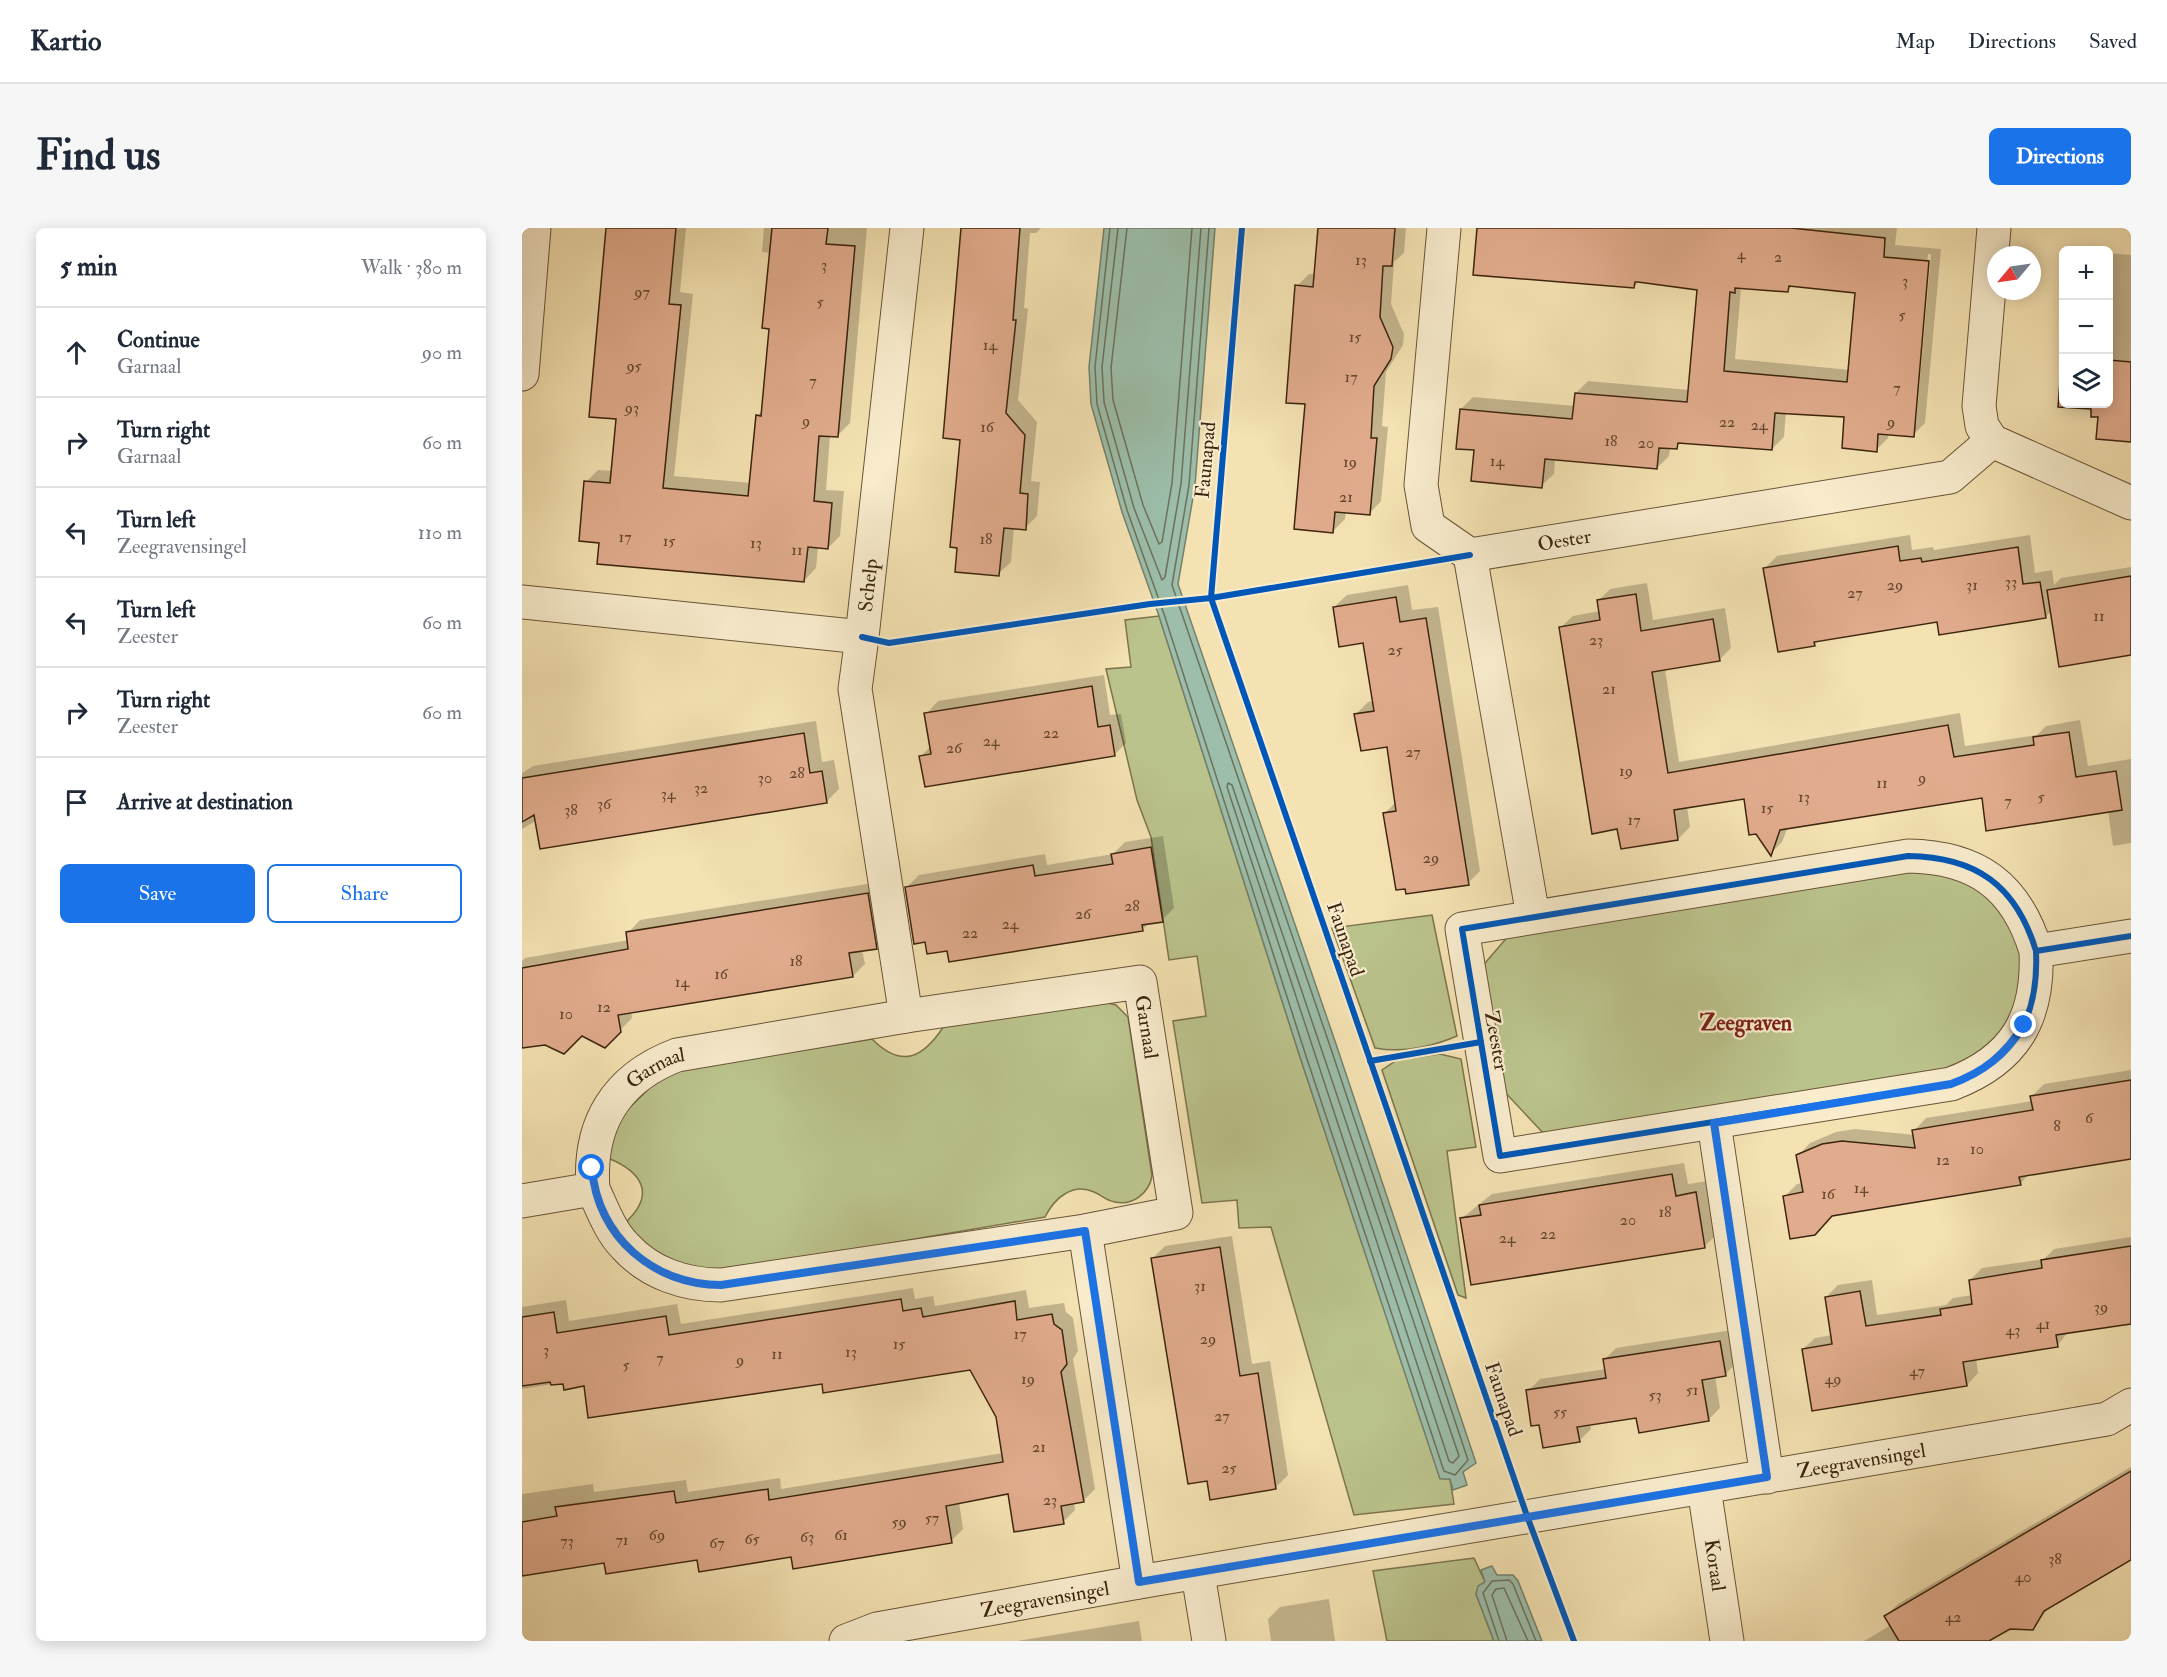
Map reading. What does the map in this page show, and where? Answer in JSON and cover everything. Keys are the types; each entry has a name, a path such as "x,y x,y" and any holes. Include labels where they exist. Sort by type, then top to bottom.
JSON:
{"street":[{"path":"522,374 534,228"},
{"name":"Schelp","path":"522,602 862,637 907,228"},
{"path":"1444,228 1421,485 1428,526 1470,555 1533,916"},
{"path":"1994,228 1979,406 1982,426 1992,441 2131,503"},
{"name":"Oester","path":"1470,555 1950,477 1992,441"},
{"path":"862,637 855,689 906,1016"},
{"name":"Zeester","path":"1908,856 1933,856 1958,862 1981,872 2002,888 2018,907 2030,930 2036,951 2037,979 2033,1003 2024,1025 2005,1051 1974,1076 1951,1084 1500,1156 1462,929 1908,856"},
{"path":"2036,951 2131,936"},
{"name":"Garnaal","path":"1140,982 1176,1213 1085,1231 721,1285 697,1285 674,1279 646,1264 624,1246 609,1223 593,1189 592,1148 605,1118 624,1088 659,1062 678,1054 906,1016 1140,982"},
{"path":"1714,1123 1767,1477"},
{"path":"522,1201 593,1189"},
{"path":"1085,1231 1139,1582"},
{"name":"Zeegravensingel","path":"846,1641 877,1629 1139,1582 2108,1419 2131,1405"},
{"name":"Koraal","path":"1704,1488 1727,1641"},
{"path":"1197,1574 1209,1641"}],"green space":[{"path":"1159,616 1300,1057 1440,1478 1450,1479 1454,1504 1354,1515 1271,1227 1239,1228 1237,1200 1202,1203 1173,1021 1206,1016 1197,956 1169,960 1151,837 1137,800 1106,669 1131,667 1125,620"},
{"path":"1932,869 1982,890 2019,935 2025,982 2002,1036 1957,1068 1545,1135 1500,1087 1480,969 1510,934 1904,870"},
{"path":"1432,915 1457,1036 1416,1048 1396,1050 1375,1048 1332,928"},
{"path":"1104,1002 1116,1005 1128,1017 1152,1176 1144,1193 1134,1200 1115,1202 1086,1189 1078,1189 1065,1194 1053,1204 1045,1217 715,1273 687,1268 639,1243 626,1222 641,1202 641,1185 637,1177 629,1170 608,1158 611,1133 626,1111 657,1081 684,1069 872,1039 893,1054 902,1057 911,1056 928,1046 944,1026"},
{"path":"1440,1054 1461,1059 1476,1147 1447,1151 1466,1298 1458,1295 1382,1070 1397,1060"},
{"path":"1474,1558 1485,1582 1476,1594 1494,1641 1387,1641 1373,1571"}],"water":[{"path":"1104,228 1215,228 1195,486 1178,584 1337,1047 1476,1463 1463,1472 1467,1485 1453,1490 1450,1479 1440,1479 1300,1057 1159,616 1122,512 1091,404 1089,367"},
{"path":"1492,1566 1497,1575 1513,1575 1518,1581 1542,1641 1494,1641 1476,1594 1478,1586 1485,1582 1481,1570"}],"building":[{"path":"606,228 676,228 669,304 681,305 663,488 748,496 756,415 761,416 769,329 762,328 772,228 828,228 826,244 855,246 838,437 819,436 814,501 832,503 828,549 808,547 804,582 597,564 599,543 579,541 584,481 610,483 616,419 589,417"},
{"path":"961,228 1020,228 1013,320 1016,320 1006,413 1025,435 1020,493 1028,494 1026,530 1004,528 999,576 955,572 957,548 950,547 960,440 943,438"},
{"path":"1318,228 1395,228 1392,266 1383,266 1380,317 1393,347 1391,359 1374,386 1371,438 1377,438 1370,515 1335,512 1333,533 1294,529 1305,404 1286,403 1295,285 1313,287"},
{"path":"1477,228 1791,228 1885,238 1884,257 1929,261 1914,437 1878,434 1877,452 1842,448 1844,417 1775,413 1772,450 1678,443 1677,449 1659,448 1657,469 1545,459 1542,488 1471,481 1474,450 1456,449 1460,409 1572,419 1575,393 1687,402 1697,290 1638,282 1635,282 1634,288 1473,275","holes":["1789,286 1855,293 1847,382 1724,371 1730,292 1735,293 1735,288 1788,292"]},
{"path":"2113,360 2131,362 2131,442 2096,439 2098,417 2091,417 2091,409 2074,408 2113,408"},
{"path":"1898,546 1900,561 1921,558 1922,562 2018,547 2023,584 2040,582 2046,618 1939,635 1937,622 1814,642 1815,646 1778,652 1763,568"},
{"path":"2131,576 2131,655 2059,667 2047,590"},
{"path":"1636,594 1641,631 1713,619 1720,661 1652,672 1668,773 1948,725 1954,757 2034,745 2033,737 2069,732 2076,777 2116,771 2122,810 1986,831 1982,798 1780,830 1771,856 1756,834 1749,835 1744,799 1674,810 1678,840 1621,849 1617,829 1592,834 1559,627 1600,620 1597,600"},
{"path":"1396,597 1400,622 1426,618 1469,885 1406,894 1405,889 1396,890 1383,813 1396,811 1387,747 1361,751 1354,714 1374,711 1363,643 1339,647 1333,607"},
{"path":"1092,686 1098,727 1110,725 1115,756 925,787 919,756 931,754 924,713"},
{"path":"804,733 810,773 822,771 827,803 540,849 534,815 522,822 522,778"},
{"path":"1151,847 1163,922 1142,925 1143,931 949,962 947,951 927,954 925,942 914,944 905,887 1033,865 1035,876 1113,864 1111,854"},
{"path":"868,893 877,949 849,953 853,977 618,1015 621,1032 605,1048 582,1036 564,1054 545,1045 522,1048 522,968 628,949 626,932"},
{"path":"2131,1080 2131,1159 2019,1177 2021,1185 1832,1216 1815,1235 1790,1239 1783,1196 1803,1192 1796,1155 1822,1144 1842,1141 1915,1148 1912,1130 2033,1110 2030,1096"},
{"path":"1672,1174 1676,1196 1696,1192 1705,1248 1471,1285 1460,1218 1481,1215 1479,1205"},
{"path":"2131,1246 2131,1324 2056,1335 2058,1347 1963,1362 1967,1386 1812,1411 1802,1349 1832,1344 1825,1297 1860,1291 1866,1326 1941,1315 1940,1309 1972,1304 1969,1280 2042,1268 2041,1260"},
{"path":"1220,1247 1240,1376 1258,1373 1276,1489 1210,1500 1207,1481 1188,1484 1151,1258"},
{"path":"901,1299 903,1311 921,1308 923,1317 1015,1301 1017,1320 1052,1314 1054,1324 1062,1330 1067,1364 1061,1372 1084,1502 1061,1506 1064,1524 1014,1532 1008,1494 946,1506 952,1543 793,1569 791,1557 699,1572 697,1560 606,1574 604,1563 522,1576 522,1522 557,1516 555,1507 674,1491 676,1503 768,1489 769,1500 1003,1462 996,1417 970,1370 823,1393 822,1384 588,1418 584,1386 564,1390 563,1384 551,1385 550,1382 522,1386 522,1317 554,1312 557,1333 666,1316 669,1335"},
{"path":"1720,1341 1726,1376 1702,1380 1709,1421 1639,1433 1636,1418 1577,1427 1580,1442 1543,1448 1539,1425 1531,1426 1526,1390 1606,1378 1603,1359"},
{"path":"2131,1471 2131,1560 2044,1611 2033,1630 2010,1629 1989,1641 1899,1641 1884,1616"}],"cycle path":[{"name":"Faunapad","path":"1242,228 1211,598 1527,1516 1574,1641"},
{"path":"862,637 889,643 1150,604 1211,598 1470,555"},
{"path":"2036,951 2028,928 2017,908 2005,892 1990,879 1954,862 1908,856 1462,929 1500,1156 1951,1084 1992,1063 2019,1034 2033,997 2036,951 2131,936"},
{"path":"1370,1061 1481,1042"}],"district":[{"name":"Zeegraven","path":"1746,1022"}],"route":[{"path":"592,1168 593,1189 609,1223 624,1246 646,1264 674,1279 697,1285 721,1285 1085,1231 1139,1582 1767,1477 1714,1123 1951,1084 1974,1076 1994,1063 2011,1046 2024,1025"}]}
